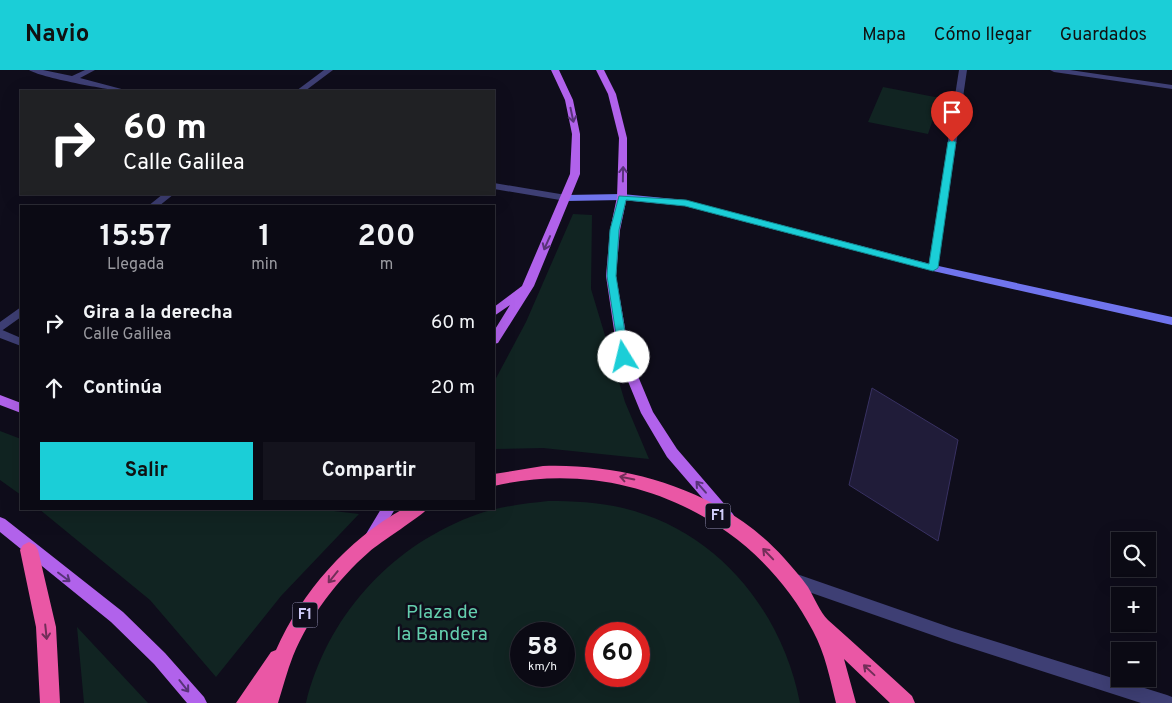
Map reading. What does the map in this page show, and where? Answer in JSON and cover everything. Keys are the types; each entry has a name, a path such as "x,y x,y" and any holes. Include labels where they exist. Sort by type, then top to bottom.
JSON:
{"highway":[{"name":"F1","path":"496,478 549,471 598,473 644,482 690,499 733,524 764,550 791,579 820,623 839,670 846,703"},
{"name":"F1","path":"246,703 288,644 311,605 337,572 367,543 416,510"},
{"path":"29,550 46,628 50,703"},
{"name":"F1","path":"820,623 905,703"},
{"name":"F1","path":"268,703 288,644"}],"main road":[{"path":"495,338 528,286 575,174 576,134 569,100 555,70"},
{"path":"600,70 612,94 623,138 622,197 615,230 612,276 624,357 647,413 672,453 733,524"},
{"path":"495,311 528,286"},
{"path":"0,400 20,408"},
{"path":"367,543 387,510"},
{"path":"0,523 29,550 116,616 174,672 198,703"}],"street":[{"path":"33,70 120,90"},
{"path":"71,80 90,70"},
{"path":"301,90 329,70"},
{"path":"933,268 963,70"},
{"path":"1054,70 1172,87"},
{"path":"495,186 566,198 622,197 686,203 933,268 1172,322"},
{"path":"154,205 168,195"},
{"path":"0,328 20,312"},
{"path":"0,333 20,342"},
{"path":"791,579 952,635 1167,703"}],"green space":[{"path":"883,87 940,98 928,134 868,122"},
{"path":"573,214 592,215 591,289 625,402 649,459 543,448 495,449 495,380 526,322"},
{"path":"0,431 20,439 20,494 0,480"},
{"name":"Plaza de la Bandera","path":"548,501 604,504 657,519 688,535 716,556 740,580 761,607 778,637 791,669 800,703 306,703 316,672 329,643 345,615 365,590 413,548 440,531 470,517 499,508"},
{"path":"40,510 325,510 359,514 281,596 216,677 150,600"},
{"path":"77,627 148,703 84,703"}],"building":[{"path":"872,388 958,440 938,541 849,485"}],"route":[{"path":"624,357 612,276 615,230 622,197 686,203 933,268 952,142"}]}
